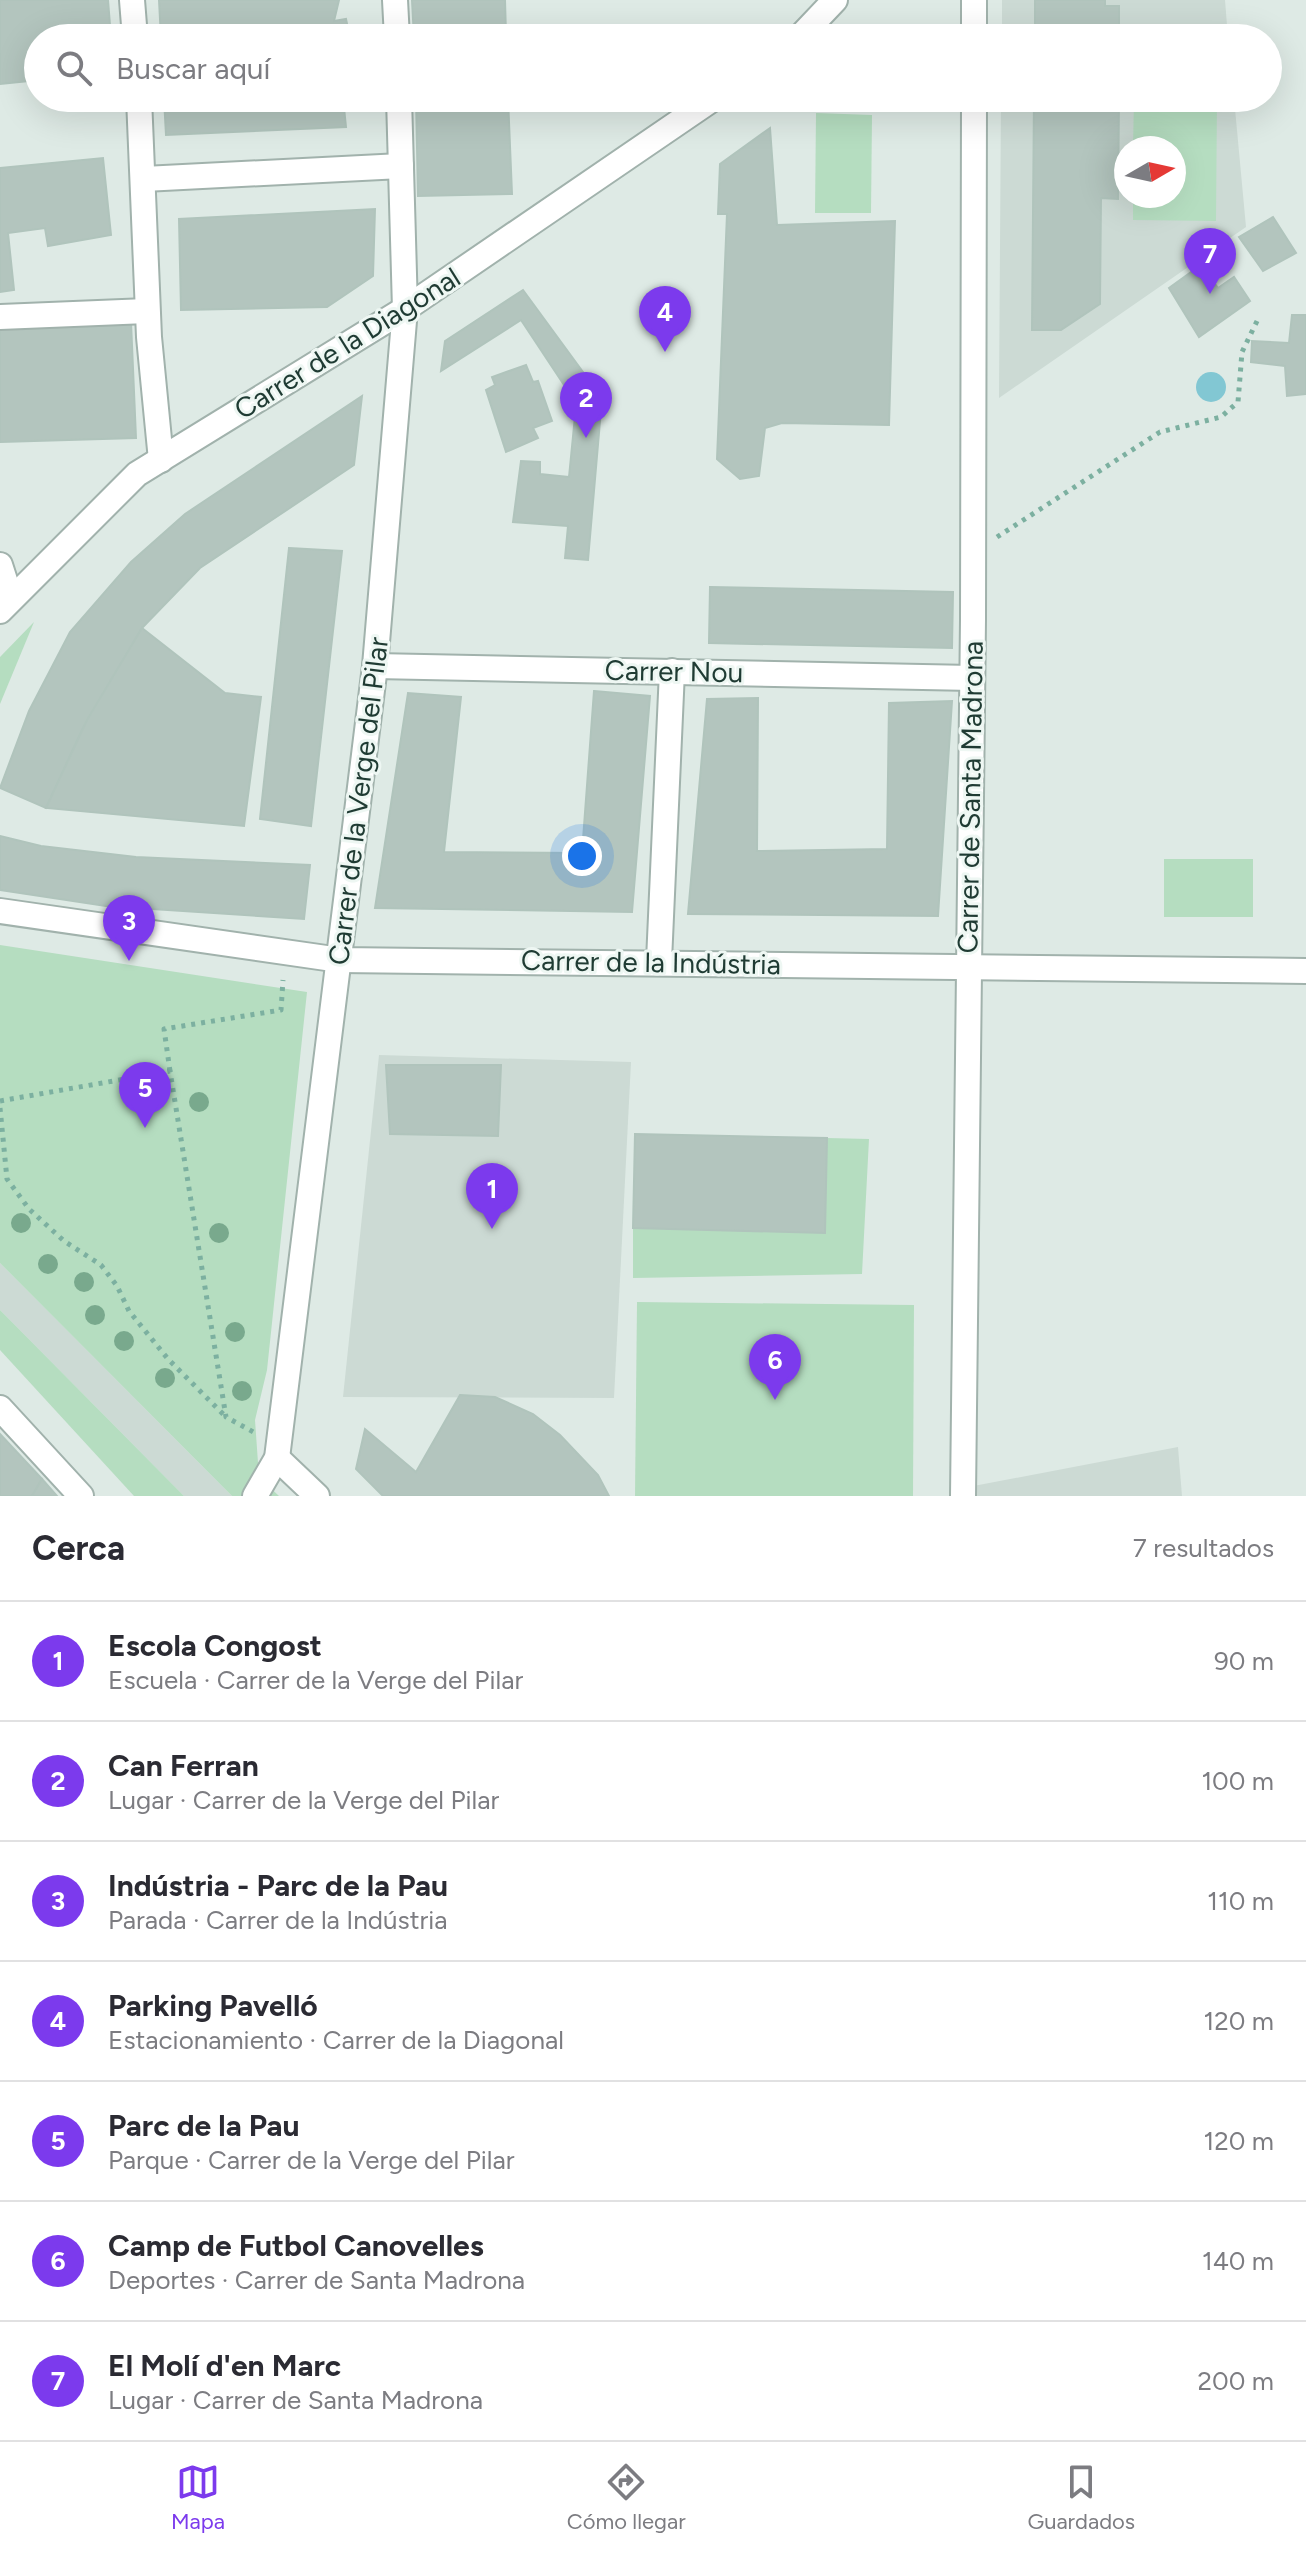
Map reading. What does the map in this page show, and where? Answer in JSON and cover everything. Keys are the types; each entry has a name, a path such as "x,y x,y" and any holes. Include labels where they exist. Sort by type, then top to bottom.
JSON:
{"street":[{"path":"132,0 134,24"},
{"path":"395,0 396,24"},
{"path":"812,24 835,0"},
{"path":"974,0 974,24"},
{"path":"140,112 147,311 161,460"},
{"name":"Carrer de la Verge del Pilar","path":"255,1496 277,1458 375,666 405,309 399,112"},
{"name":"Carrer de la Diagonal","path":"6,605 137,474 405,309 693,112"},
{"name":"Carrer de Santa Madrona","path":"963,1496 973,554 974,112"},
{"path":"144,179 401,166"},
{"path":"0,317 147,311"},
{"path":"0,565 6,605"},
{"name":"Carrer Nou","path":"375,666 972,678"},
{"path":"659,961 672,671"},
{"name":"Carrer de la Indústria","path":"0,911 340,960 659,961 1306,971"},
{"path":"0,1408 81,1496"},
{"path":"277,1458 317,1496"}],"path":[{"path":"973,554 1160,432 1221,417 1238,402 1242,352 1258,319"},
{"path":"226,1417 164,1029 281,1010 283,980"},
{"path":"0,1101 170,1071"},
{"path":"0,1108 7,1179 29,1209 64,1241 101,1265 117,1286 129,1311 168,1359 226,1417 257,1434"}],"shaded area":[{"path":"1002,0 1225,0 1227,24 1002,24"},
{"path":"1001,112 1235,112 1246,227 999,398"},
{"path":"379,1055 631,1062 614,1398 343,1397"},
{"path":"0,1263 232,1496 184,1496 0,1310"},
{"path":"1178,1447 1182,1496 963,1496 963,1488"}],"green space":[{"path":"1134,112 1217,112 1216,221 1133,220 1133,208 1186,208 1186,136 1133,136"},
{"path":"816,113 872,115 871,213 815,213"},
{"path":"34,622 0,704 0,657"},
{"path":"1164,859 1253,859 1253,917 1164,917"},
{"path":"0,945 307,992 267,1370 255,1420 259,1477 279,1496 232,1496 0,1263"},
{"path":"827,1138 869,1139 862,1274 633,1278 633,1228 824,1233"},
{"path":"637,1302 914,1305 913,1496 635,1496"},
{"path":"0,1310 184,1496 134,1496 0,1350"}],"water":[{"path":"1211,372 1222,376 1226,387 1222,398 1211,402 1200,398 1196,387 1200,376"}],"building":[{"path":"0,0 108,0 110,24 24,24 24,81 0,84"},
{"path":"159,0 339,0 334,21 346,19 347,24 160,24"},
{"path":"412,0 505,0 506,24 413,24"},
{"path":"1035,0 1105,0 1105,6 1119,6 1119,24 1035,24"},
{"path":"165,112 344,112 346,127 166,135"},
{"path":"416,112 509,112 512,194 418,196"},
{"path":"1034,112 1119,112 1119,136 1114,136 1114,199 1101,198 1100,304 1061,330 1032,330"},
{"path":"770,128 777,225 895,221 889,425 782,423 765,428 759,476 740,479 717,459 727,214 718,214 720,164"},
{"path":"103,158 111,235 48,246 45,228 8,233 14,290 0,292 0,168"},
{"path":"375,209 373,276 327,307 181,310 179,219"},
{"path":"1273,217 1296,253 1263,271 1239,237"},
{"path":"1201,265 1218,288 1234,277 1250,301 1199,337 1169,288"},
{"path":"523,290 602,398 588,560 565,558 568,526 513,522 521,461 540,462 540,474 569,477 575,416 566,388 521,320 441,371 445,341"},
{"path":"1292,315 1306,315 1306,394 1287,396 1285,366 1251,362 1252,341 1289,343"},
{"path":"131,322 136,438 0,442 0,328"},
{"path":"526,365 533,382 538,381 552,421 533,428 538,438 506,452 486,390 495,385 492,377"},
{"path":"362,396 354,465 200,568 142,628 82,730 46,808 0,788 29,711 70,632 131,562 185,514"},
{"path":"289,548 342,551 311,826 260,819"},
{"path":"710,587 953,592 952,648 709,643"},
{"path":"142,628 225,693 261,697 244,826 46,808 87,720"},
{"path":"594,691 650,696 632,912 375,908 408,693 461,697 444,852 582,853"},
{"path":"758,698 757,851 887,849 889,703 952,701 938,916 688,914 707,699"},
{"path":"0,836 41,846 136,857 310,865 304,919 106,906 0,890"},
{"path":"386,1065 501,1065 498,1136 390,1134"},
{"path":"635,1134 827,1138 825,1233 633,1228"},
{"path":"460,1395 495,1397 533,1414 560,1435 598,1475 609,1496 383,1496 356,1469 365,1429 416,1472"},
{"path":"0,1434 42,1479 32,1496 0,1496"},
{"path":"42,1479 57,1496 32,1496"}],"place":[{"name":"El Molí d'en Marc","path":"1210,294"},
{"name":"Parking Pavelló","path":"665,352"},
{"name":"Can Ferran","path":"586,438"},
{"name":"Indústria - Parc de la Pau","path":"129,961"},
{"name":"Parc de la Pau","path":"145,1128"},
{"name":"Escola Congost","path":"492,1229"},
{"name":"Camp de Futbol Canovelles","path":"775,1400"}]}
